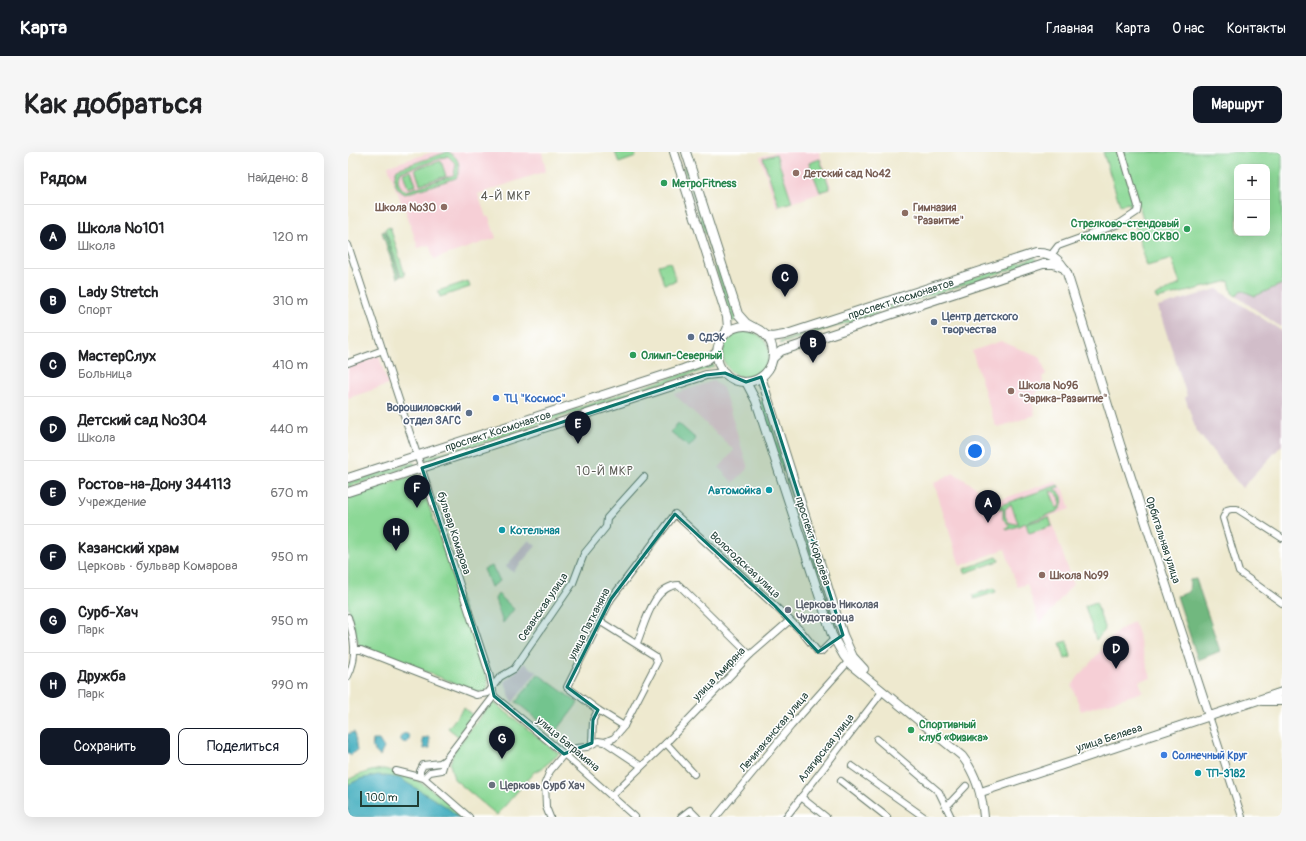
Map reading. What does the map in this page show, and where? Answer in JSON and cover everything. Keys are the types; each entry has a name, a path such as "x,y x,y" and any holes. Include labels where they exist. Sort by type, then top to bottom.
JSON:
{"main road":[{"path":"674,152 727,317 728,327 720,342 717,352 719,364 725,373 732,379 746,382 761,377 768,370 773,358 771,343 767,336 746,323 738,314 686,152"},
{"path":"680,170 680,167 683,164 690,166"},
{"path":"701,236 707,238 710,237 711,232"},
{"path":"1035,253 1040,258 1039,265"},
{"name":"проспект Космонавтов","path":"767,336 778,337 1035,253 1051,255"},
{"path":"1051,255 1060,261 1064,268"},
{"name":"проспект Космонавтов","path":"773,358 781,351 1039,265 1046,263 1064,268"},
{"name":"Орбитальная улица","path":"1064,268 1209,716"},
{"path":"879,304 883,316"},
{"path":"725,334 736,327 753,327"},
{"name":"проспект Космонавтов","path":"348,478 698,364 707,360 717,352"},
{"name":"проспект Космонавтов","path":"348,492 706,375 725,373"},
{"name":"проспект Королёва","path":"761,377 843,635 853,658 860,666 965,753 978,772 989,817"},
{"name":"проспект Королёва","path":"746,382 756,401 834,639 848,662 882,692 962,756 983,792 984,817"},
{"path":"782,480 785,476 793,476"},
{"path":"834,639 840,638 843,635"},
{"name":"улица Беляева","path":"983,792 1282,692"},
{"path":"1255,701 1282,701"}],"street":[{"path":"1051,255 1058,246 1119,224 1137,212 1138,206 1122,152"},
{"name":"бульвар Комарова","path":"348,245 492,686"},
{"path":"348,363 383,350"},
{"name":"Севанская улица","path":"492,686 500,677 514,669 574,583 584,554 606,527 608,518 644,477"},
{"path":"1282,538 1237,509 1231,508 1225,514 1224,518 1239,572 1282,603"},
{"name":"Вологодская улица","path":"675,514 789,621 818,652 821,652 834,639"},
{"name":"улица Патканяна","path":"598,710 567,687 601,622 611,598 675,514"},
{"path":"637,643 659,595 663,590 673,585 679,585 750,655"},
{"path":"348,617 355,650 353,664 348,676"},
{"name":"улица Амиряна","path":"612,795 666,743 750,655 789,621"},
{"path":"601,622 637,643 655,656 657,662 624,726 614,738 604,742"},
{"path":"355,650 361,650 476,695 488,693 492,686"},
{"name":"Ленинаканская улица","path":"716,817 791,726 848,662"},
{"path":"422,778 430,772 442,770 446,760 494,696 492,686"},
{"name":"Алагирская улица","path":"786,817 882,692"},
{"name":"улица Баграмяна","path":"494,696 612,795 635,817"},
{"path":"592,743 591,731 593,720 598,710 624,726"},
{"name":"Орбитальная улица","path":"1209,716 1242,817"},
{"path":"878,739 939,792 951,817"},
{"path":"550,817 546,807 546,779 564,754 576,748 587,747 598,741 604,742 641,766"},
{"path":"666,743 694,774"},
{"path":"422,778 420,771 423,765 446,760"},
{"path":"852,766 924,817"},
{"path":"396,771 422,778 469,817"},
{"path":"841,781 887,817"},
{"path":"947,806 966,786"},
{"path":"801,797 826,817"},
{"path":"681,817 690,810 697,817"}],"highlighted area":[{"path":"725,373 746,382 761,377 843,635 818,652 775,606 675,514 611,599 567,687 598,710 593,720 592,743 564,754 494,696 489,673 422,468 706,375"}],"shaded area":[{"name":"Школа №30","path":"433,152 542,152 546,171 478,194 486,217 489,217 496,238 434,259 429,245 418,248 403,202 401,203 388,166"},
{"name":"Детский сад №42","path":"775,152 819,152 832,189 777,208 760,157"},
{"path":"1282,284 1282,328 1236,296 1241,290 1255,296"},
{"path":"1217,289 1282,331 1282,445 1242,488 1196,430 1185,397 1187,396 1158,307"},
{"name":"Школа №96 \"Эврика-Развитие\"","path":"1001,341 1041,358 1046,374 1042,377 1043,381 1032,402 1035,415 999,427 995,425 972,351"},
{"path":"378,352 388,385 348,398 348,362"},
{"path":"713,381 723,388 748,468 733,483 719,468 734,450 674,394"},
{"path":"954,473 977,488 980,496 996,501 1055,481 1064,490 1070,509 1050,516 1073,584 1040,624 1027,584 1017,587 1005,549 960,566 934,483"},
{"path":"529,540 536,546 513,572 506,566"},
{"path":"1134,621 1151,678 1139,681 1143,692 1081,711 1072,686 1118,631"},
{"path":"524,663 537,672 512,703 505,682"}],"green space":[{"path":"448,152 455,157 459,166 456,178 405,194 399,190 395,184 395,173 397,169","holes":["448,156 456,164 454,175 406,191 398,183 400,172"]},
{"path":"615,152 635,152 636,157 619,163"},
{"name":"Стрелково-стендовый комплекс ВОО СКВО","path":"1103,152 1282,152 1282,284 1255,296 1241,290 1236,296 1232,293 1229,281 1157,299 1155,296 1180,284 1172,259 1147,266 1135,224 1144,222 1139,205 1130,207 1129,203 1120,205"},
{"path":"776,154 792,202 779,206 763,158"},
{"path":"820,159 830,189 820,192 809,163"},
{"path":"441,161 446,176 420,184 415,169"},
{"path":"686,166 709,233 705,234 683,167"},
{"path":"411,171 416,185 408,188 403,173"},
{"path":"390,227 405,275 401,276 385,229"},
{"path":"385,231 400,277 397,278 382,232"},
{"path":"710,239 738,320 732,322 707,240"},
{"path":"1035,257 1037,261 886,310 884,309 885,307"},
{"path":"670,262 676,281 664,284 658,265"},
{"path":"468,281 470,287 440,297 438,291"},
{"path":"877,310 878,313 780,344 780,342"},
{"path":"741,331 751,331 759,335 765,341 769,349 769,359 765,367 759,373 751,377 741,377 733,373 727,367 723,359 723,349 727,341 733,335"},
{"path":"713,364 714,367 422,463 421,459"},
{"path":"762,400 764,401 786,471 783,472 760,402"},
{"path":"678,423 696,439 689,447 671,432"},
{"path":"414,462 415,465 348,487 348,483"},
{"path":"418,474 488,681 488,688 485,692 478,692 359,646 348,606 348,496"},
{"path":"789,478 839,635 837,636 786,479"},
{"path":"1058,485 1059,487 1055,489 1062,496 1062,505 1058,511 1007,530 1006,528 1010,526 1003,519 1003,508 999,509 998,506","holes":["1050,491 1055,492 1060,498 1060,505 1057,509","1011,504 1018,523 1015,524 1008,522 1005,516 1005,509"]},
{"path":"1049,517 1052,526 1029,533 1026,524"},
{"path":"997,557 999,561 965,573 964,569"},
{"path":"492,566 500,581 491,587 484,569"},
{"path":"1196,579 1220,651 1198,660 1177,596 1189,592 1190,580"},
{"path":"994,588 996,592 974,599 973,595"},
{"path":"498,594 514,609 503,623 495,599"},
{"path":"1096,602 1105,630 1096,640 1085,606"},
{"path":"1067,641 1071,657 1065,659 1060,643"},
{"path":"538,674 578,703 555,733 516,702"},
{"path":"492,701 559,754 541,769 534,772 497,815 454,779 450,764 454,751"},
{"path":"464,708 475,717 459,737 448,728"},
{"path":"384,769 408,776 418,781 428,787 465,817 459,817 445,806 360,779 348,785 348,780 356,776 370,771"}],"water":[{"path":"354,732 357,751 350,755 348,753 348,734"},
{"path":"405,733 410,738 405,743 400,738"},
{"path":"429,737 430,748 424,749 422,738"},
{"path":"373,740 379,740 384,748 380,756 376,753 372,745"},
{"path":"378,775 399,778 445,806 459,817 348,817 348,785 360,779"}],"place":[{"name":"Детский сад №42","path":"796,173"},
{"name":"МетроFitness","path":"664,183"},
{"name":"Школа №30","path":"444,207"},
{"name":"Гимназия \"Развитие\"","path":"905,213"},
{"name":"Стрелково-стендовый комплекс ВОО СКВО","path":"1187,229"},
{"name":"МастерСлух","path":"785,297"},
{"name":"Центр детского творчества","path":"934,322"},
{"name":"СДЭК","path":"691,337"},
{"name":"Олимп-Северный","path":"633,355"},
{"name":"Lady Stretch","path":"813,363"},
{"name":"Школа №96 \"Эврика-Развитие\"","path":"1011,391"},
{"name":"ТЦ \"Космос\"","path":"496,398"},
{"name":"Ворошиловский отдел ЗАГС","path":"469,413"},
{"name":"Ростов-на-Дону 344113","path":"578,444"},
{"name":"Автомойка","path":"769,490"},
{"name":"Казанский храм","path":"417,508"},
{"name":"Школа №101","path":"988,523"},
{"name":"Котельная","path":"502,530"},
{"name":"Дружба","path":"396,551"},
{"name":"Школа №99","path":"1042,575"},
{"name":"Церковь Николая Чудотворца","path":"788,610"},
{"name":"Детский сад №304","path":"1116,669"},
{"name":"Спортивный клуб «Физика»","path":"911,730"},
{"name":"Солнечный Круг","path":"1164,755"},
{"name":"Сурб-Хач","path":"502,759"},
{"name":"ТП-3182","path":"1198,773"},
{"name":"Церковь Сурб Хач","path":"492,785"}],"district":[{"name":"4-Й МКР","path":"506,196"},
{"name":"10-Й МКР","path":"605,471"}]}
